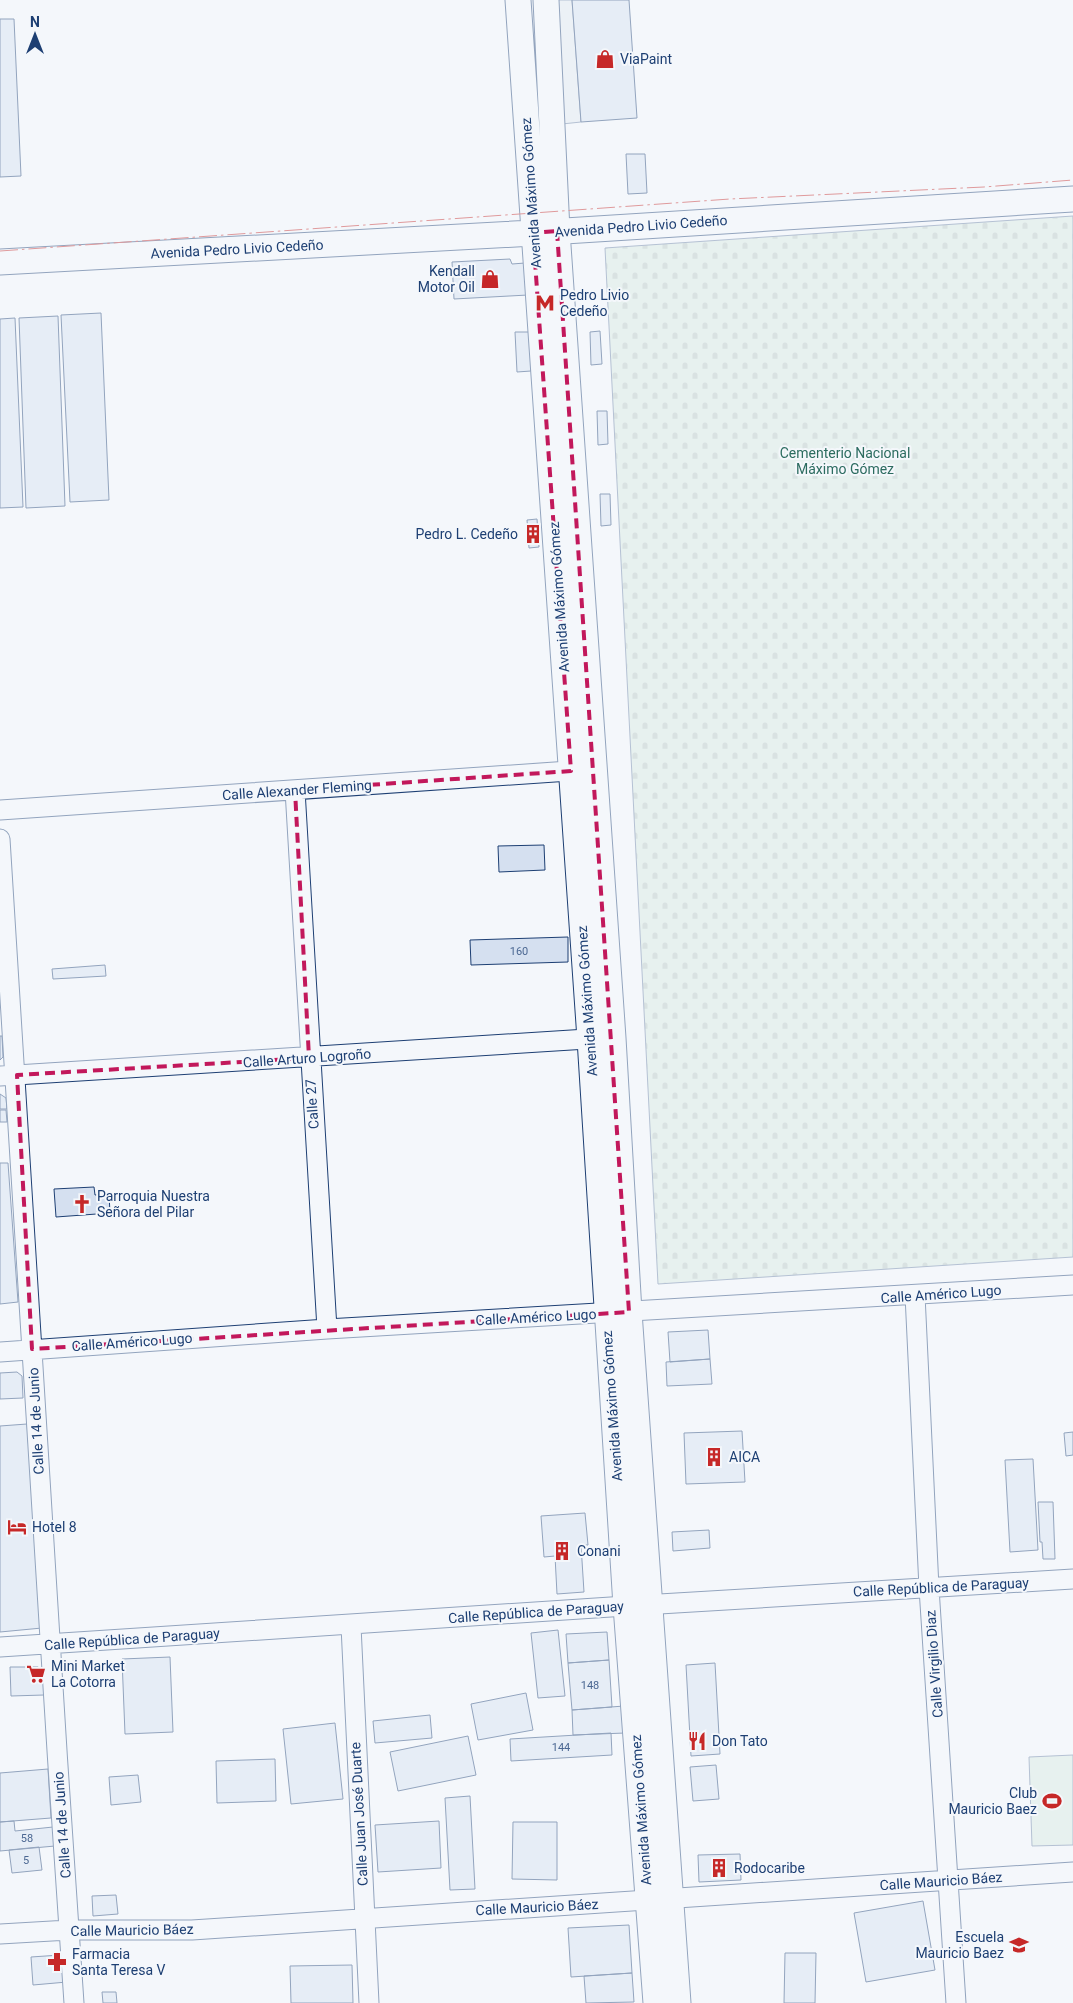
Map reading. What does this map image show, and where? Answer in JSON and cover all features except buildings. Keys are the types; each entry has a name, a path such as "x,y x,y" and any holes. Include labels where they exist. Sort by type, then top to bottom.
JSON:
{"main road":[{"name":"Avenida Máximo Gómez","path":"518,0 545,232 583,770 638,1605 660,1899 678,2003"},
{"name":"Avenida Máximo Gómez","path":"545,232 546,0"},
{"name":"Avenida Pedro Livio Cedeño","path":"0,262 545,232 1073,199"},
{"name":"Avenida Máximo Gómez","path":"656,2003 660,1899"}],"street":[{"name":"Calle Alexander Fleming","path":"0,810 583,770"},
{"name":"Calle 27","path":"295,790 309,1058 327,1329"},
{"name":"Calle 14 de Junio","path":"0,839 9,1076 32,1349 74,2003"},
{"name":"Calle Arturo Logroño","path":"9,1076 601,1038"},
{"name":"Calle Américo Lugo","path":"0,1352 327,1329 1073,1285"},
{"name":"Calle Virgilio Diaz","path":"915,1295 929,1588 956,2003"},
{"name":"Calle República de Paraguay","path":"0,1648 351,1626 638,1605 1073,1579"},
{"name":"Calle Juan José Duarte","path":"351,1626 369,2003"},
{"name":"Calle Mauricio Báez","path":"0,1934 69,1930 192,1930 1073,1872"}],"highlighted area":[{"path":"557,231 629,1312 32,1349 17,1075 309,1058 295,790 571,771 533,233"}],"green space":[{"name":"Cementerio Nacional Máximo Gómez","path":"1073,216 1073,1257 658,1284 605,248"},
{"name":"Club Mauricio Baez","path":"1073,1755 1073,1845 1032,1846 1029,1757"}],"shaded area":[{"path":"553,0 572,0 581,122 562,124"}],"power":[{"path":"0,251 730,199 984,187 1073,180"}],"place":[{"name":"ViaPaint","path":"605,59"},
{"name":"Kendall Motor Oil","path":"490,279"},
{"name":"Pedro Livio Cedeño","path":"545,303"},
{"name":"Pedro L. Cedeño","path":"533,534"},
{"name":"Parroquia Nuestra Señora del Pilar","path":"82,1204"},
{"name":"AICA","path":"714,1457"},
{"name":"Hotel 8","path":"17,1527"},
{"name":"Conani","path":"562,1551"},
{"name":"Mini Market La Cotorra","path":"36,1674"},
{"name":"Don Tato","path":"697,1741"},
{"name":"Club Mauricio Baez","path":"1052,1801"},
{"name":"Rodocaribe","path":"719,1868"},
{"name":"Escuela Mauricio Baez","path":"1019,1945"},
{"name":"Farmacia Santa Teresa V","path":"57,1962"}]}
